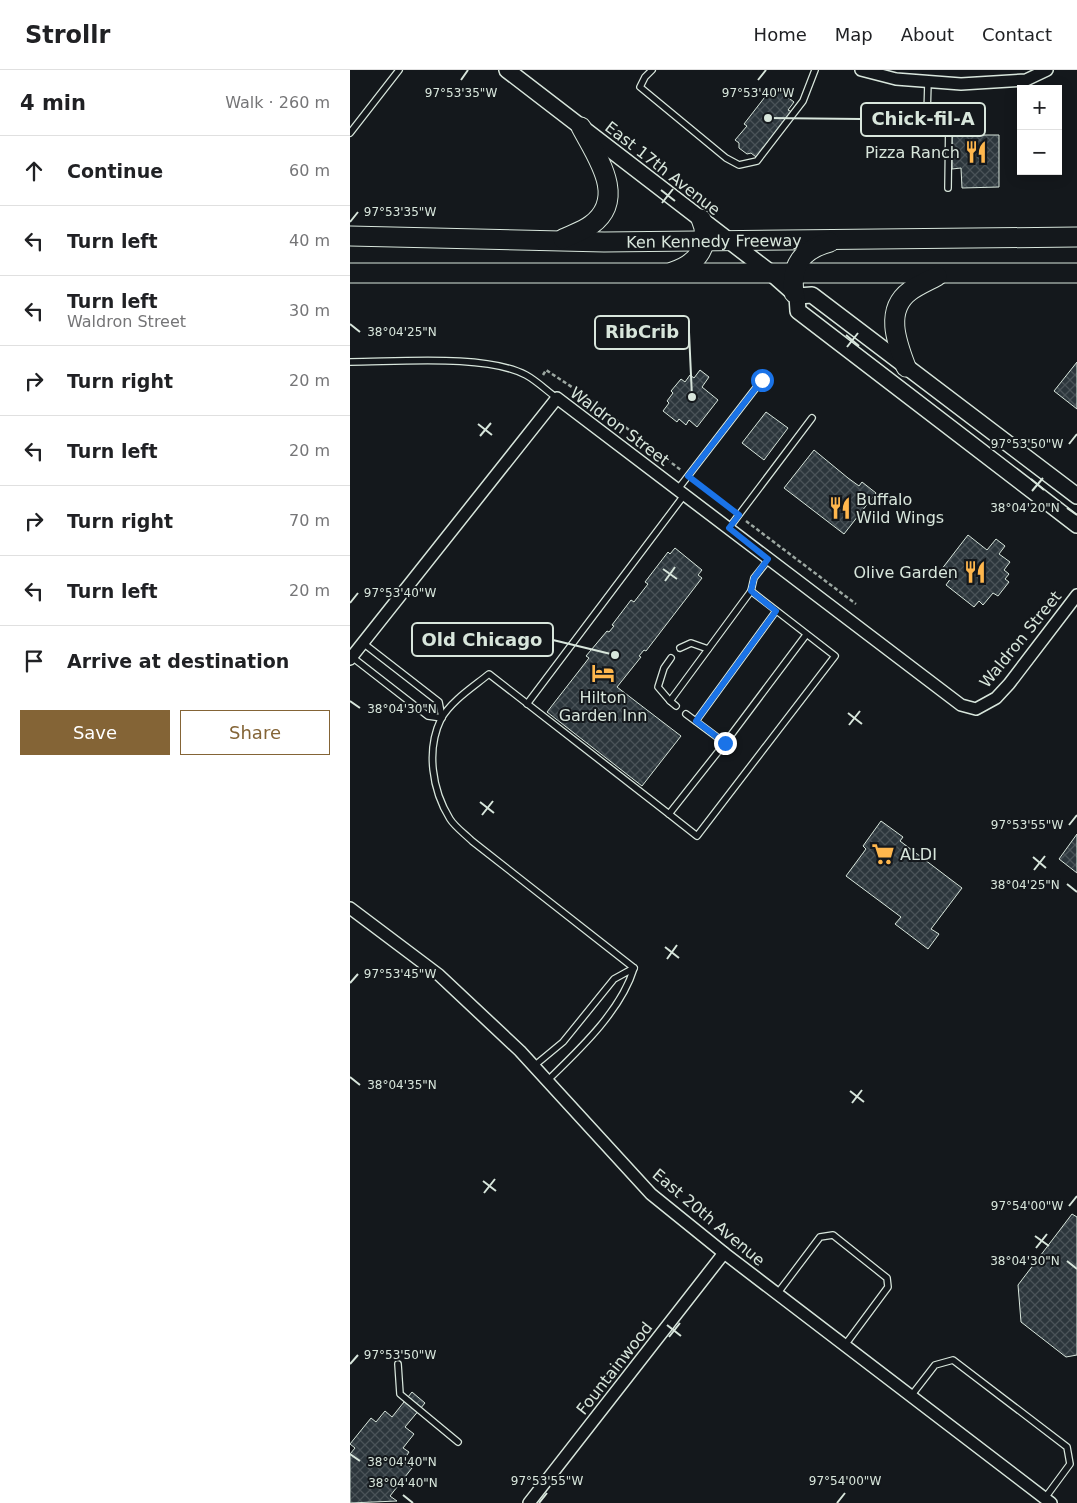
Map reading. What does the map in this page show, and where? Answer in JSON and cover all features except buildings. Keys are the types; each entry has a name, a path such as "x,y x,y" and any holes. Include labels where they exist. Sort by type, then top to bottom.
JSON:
{"highway":[{"path":"561,240 592,224 604,211 608,195 605,172 581,127"},
{"path":"666,274 679,270 696,258 706,240 701,219"},
{"name":"Ken Kennedy Freeway","path":"350,236 561,240 1077,237"},
{"path":"795,294 793,273 800,260 810,250 841,239"},
{"name":"Ken Kennedy Freeway","path":"350,273 1077,274"},
{"path":"906,366 894,332 894,317 900,302 908,292 939,275"}],"street":[{"name":"East 17th Avenue","path":"507,70 771,273 795,294 812,295 1077,496"},
{"path":"861,70 896,79 962,84 1026,80 1047,70"},
{"name":"East 17th Avenue","path":"795,294 798,311 1077,525"},
{"name":"Waldron Street","path":"351,658 557,398 950,699 962,706 976,709 996,698 1009,684 1077,595"},
{"name":"East 20th Avenue","path":"350,908 439,975 534,1066 652,1194 724,1253 1048,1500"},
{"name":"Fountainwood","path":"529,1503 724,1253"}],"lane":[{"path":"350,133 399,70"},
{"path":"652,70 640,87 726,158 739,165 757,160 803,101 815,70"},
{"path":"927,115 928,82"},
{"path":"948,188 949,114"},
{"path":"350,362 475,362 490,364 526,375 557,398"},
{"path":"527,704 682,492 688,476 762,380"},
{"path":"729,528 812,418"},
{"path":"670,701 751,591 754,578 768,559"},
{"path":"634,968 472,841 450,820 438,793 431,764 435,740 442,718 460,697 489,674 697,836 834,656 751,591"},
{"path":"696,721 776,611"},
{"path":"669,814 725,743 806,634"},
{"path":"363,643 438,702 442,718"},
{"path":"680,648 691,643 708,649"},
{"path":"351,658 428,716 442,718"},
{"path":"671,658 664,668 658,687 676,706"},
{"path":"686,714 725,743"},
{"path":"534,1066 563,1042 614,978 634,968"},
{"path":"547,1081 581,1048 628,989 634,968"},
{"path":"778,1294 820,1237 833,1235 888,1278 888,1287 845,1345"},
{"path":"912,1396 935,1366 953,1360 1060,1441 1067,1447 1070,1464 1048,1500"},
{"path":"398,1364 398,1388 400,1394 458,1442"}],"path":[{"path":"544,375 546,370 584,395 856,604"}],"place":[{"name":"Chick-fil-A","path":"768,118"},
{"name":"Pizza Ranch","path":"976,152"},
{"name":"RibCrib","path":"692,397"},
{"name":"Buffalo Wild Wings","path":"840,508"},
{"name":"Olive Garden","path":"975,572"},
{"name":"Old Chicago","path":"615,655"},
{"name":"Hilton Garden Inn","path":"603,673"},
{"name":"ALDI","path":"883,854"}],"route":[{"path":"725,743 696,721 776,611 751,591 754,578 768,559 729,528 739,515 688,476 762,380"}]}
